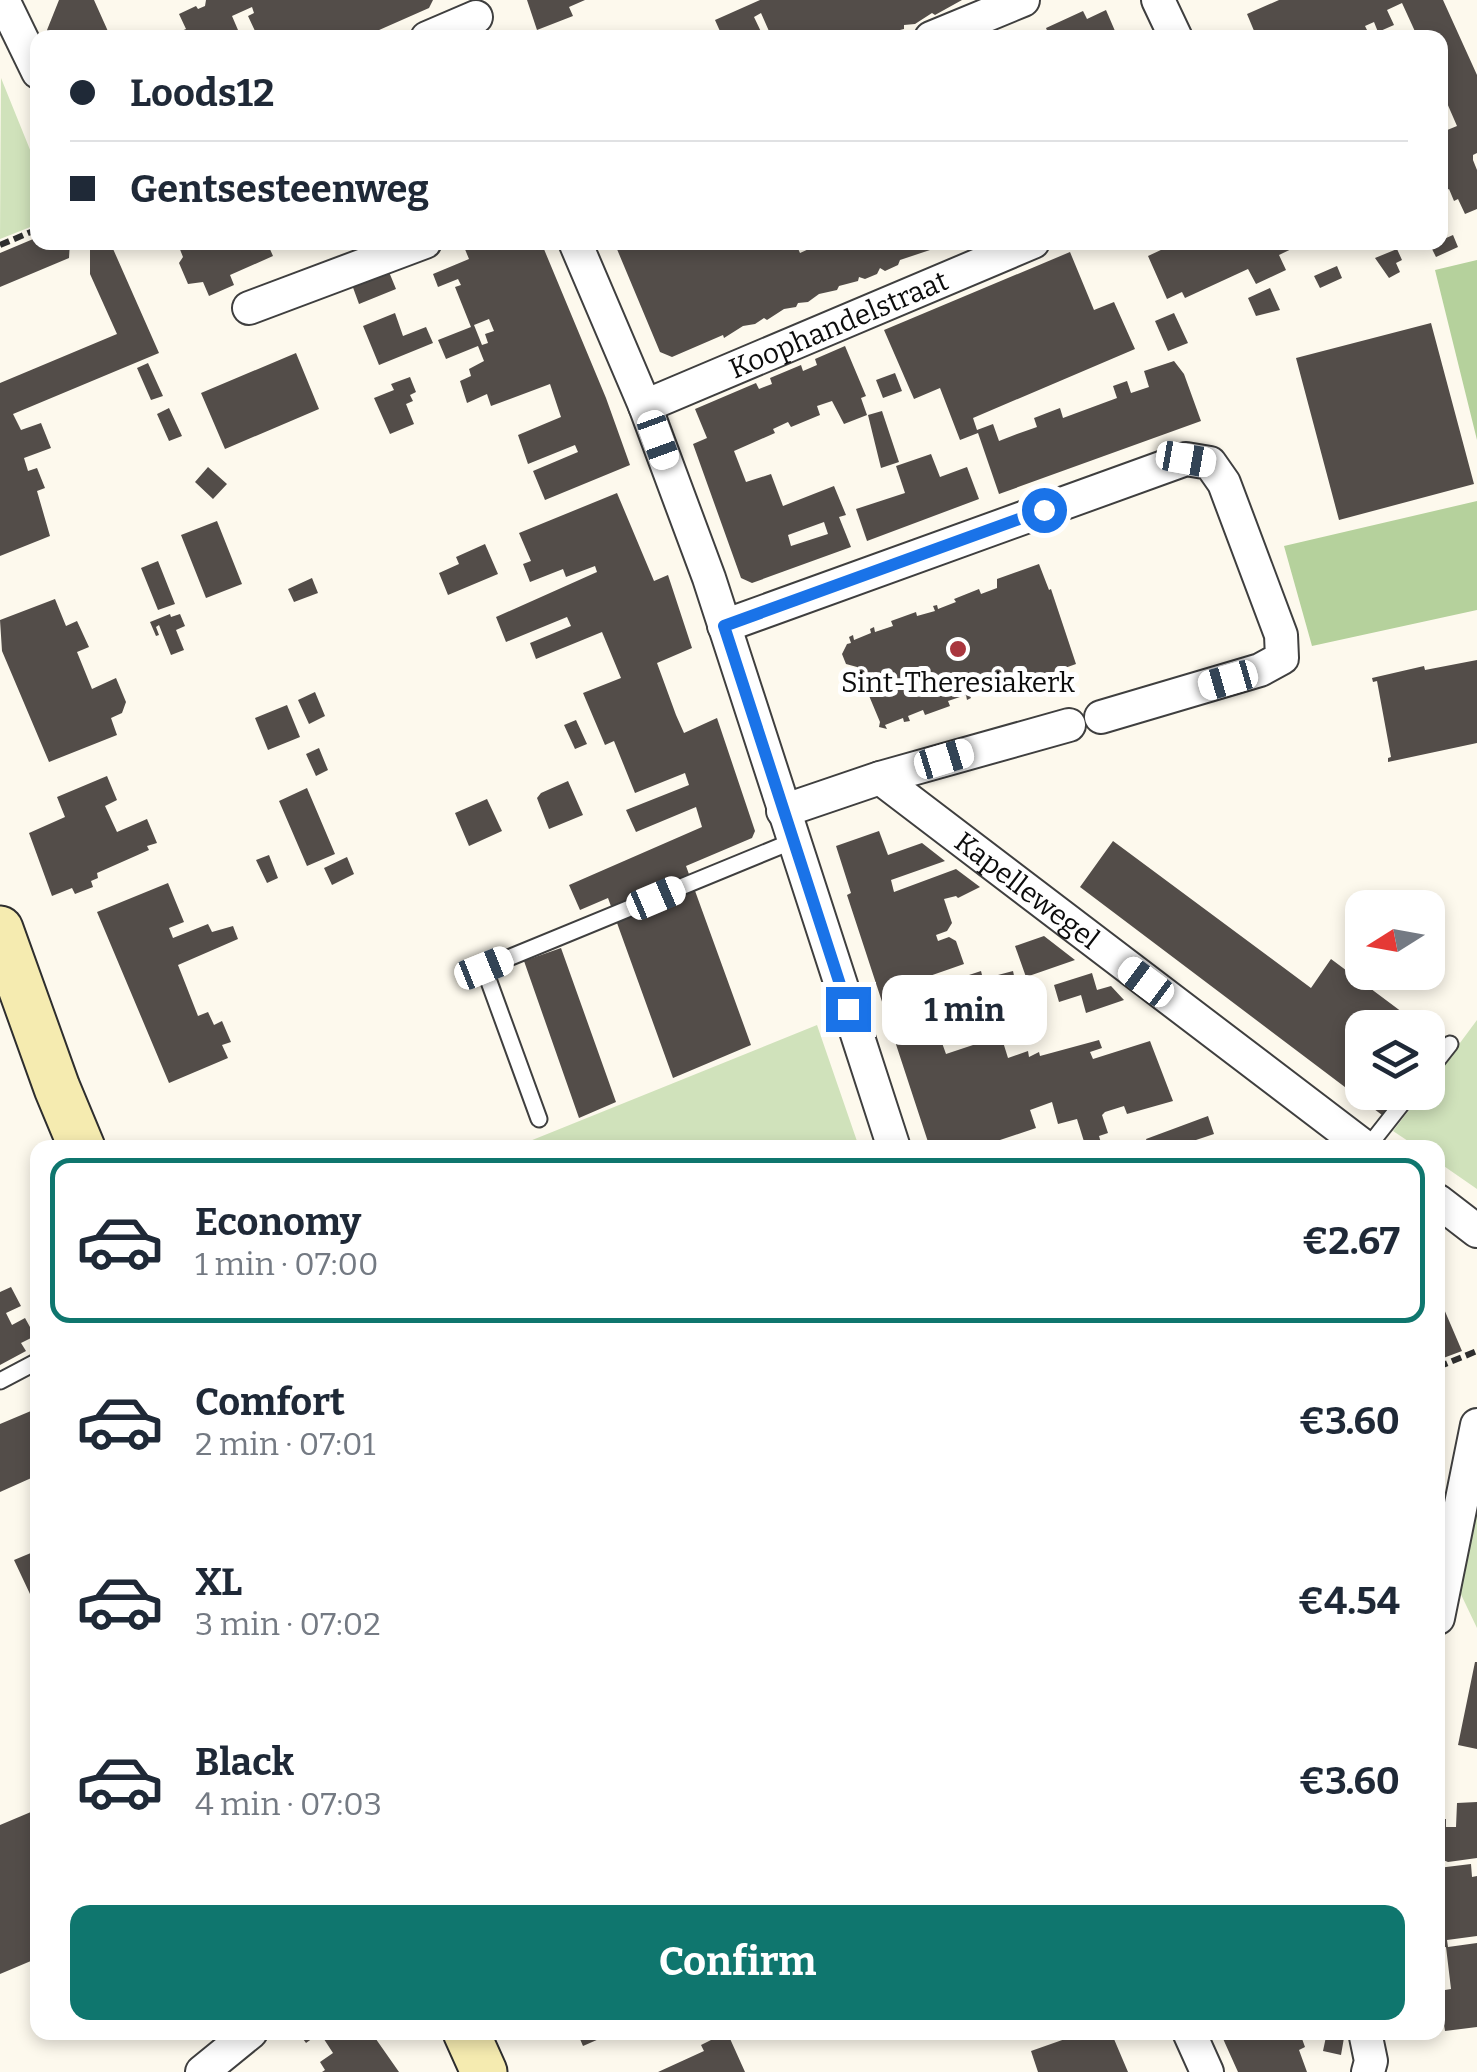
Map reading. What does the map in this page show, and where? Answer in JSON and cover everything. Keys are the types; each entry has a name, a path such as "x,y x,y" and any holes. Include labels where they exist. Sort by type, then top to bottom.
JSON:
{"street":[{"path":"3,0 30,56"},
{"path":"950,30 1023,0"},
{"path":"1158,0 1172,30"},
{"path":"447,30 477,18"},
{"path":"249,308 404,250"},
{"path":"578,250 646,406 724,626 891,1140"},
{"name":"Koophandelstraat","path":"646,406 1014,250"},
{"path":"724,626 1186,459 1210,464 1224,483 1281,635 1282,658 1260,670 1101,717"},
{"path":"788,826 880,778 1069,725"},
{"name":"Kapellewegel","path":"880,778 1355,1140"},
{"path":"0,929 79,1140"},
{"path":"1445,1207 1477,1231"},
{"path":"1445,1583 1477,1425"},
{"path":"202,2072 241,2040"},
{"path":"1193,2040 1207,2072"},
{"path":"1367,2040 1371,2061 1368,2072"}],"lane":[{"path":"538,1119 484,968 788,826"},
{"path":"1445,1050 1450,1044"},
{"path":"1372,1140 1397,1110"},
{"path":"0,1381 30,1365"}],"path":[{"path":"0,245 30,232"},
{"path":"1445,1364 1477,1352"}],"green space":[{"path":"1,78 30,150 30,227 0,239"},
{"path":"1477,260 1477,440 1435,270"},
{"path":"1477,501 1477,610 1312,646 1284,546"},
{"path":"1477,1020 1477,1189 1445,1167 1445,1140 1406,1140 1393,1131 1409,1110 1445,1110 1445,1063"},
{"path":"817,1025 857,1140 532,1140"},
{"path":"1477,1464 1477,1628 1456,1584"}],"building":[{"path":"59,0 94,0 107,30 47,30"},
{"path":"206,0 433,0 429,8 379,30 255,30 248,16 254,13 252,7 232,16 238,30 184,30 179,14 196,6 205,6"},
{"path":"527,0 585,0 569,7 573,16 537,30"},
{"path":"760,0 962,0 900,30 768,30 761,13 754,17 760,30 719,30 715,20"},
{"path":"1279,0 1443,0 1477,75 1477,153 1473,160 1477,170 1477,209 1465,214 1448,189 1448,130 1457,126 1448,105 1448,30 1414,30 1402,3 1387,10 1394,25 1383,30 1377,30 1374,22 1365,26 1367,30 1254,30 1247,14"},
{"path":"1106,10 1115,30 1046,28 1083,11 1087,19"},
{"path":"1453,235 1458,247 1436,257 1432,250 1448,250 1448,237"},
{"path":"30,240 30,250 70,250 69,258 0,287 0,253"},
{"path":"90,250 114,250 159,353 13,414 21,430 41,423 51,448 24,458 28,471 37,468 45,488 37,491 50,536 0,556 0,383 117,334 90,274"},
{"path":"180,250 270,250 273,256 230,275 234,285 209,296 203,282 188,284 179,263 183,257"},
{"path":"465,250 544,250 630,465 545,500 533,471 578,452 575,445 528,464 518,435 561,417 550,384 491,406 487,394 467,403 460,381 471,376 469,369 484,361 478,346 446,359 438,340 471,327 455,287 461,285 458,279 438,287 433,274 469,259","holes":["489,319 494,331 485,334 488,343 482,345 474,325"]},
{"path":"617,250 930,250 784,309 767,320 743,326 724,338 723,335 672,357 660,352"},
{"path":"1161,250 1289,250 1279,255 1286,270 1256,284 1248,269 1185,298 1182,292 1167,299 1148,256"},
{"path":"1397,250 1402,260 1396,263 1400,272 1389,278 1375,258"},
{"path":"1070,252 1094,310 1114,302 1135,349 973,418 978,433 960,440 940,388 914,399 884,330"},
{"path":"1337,266 1342,278 1320,288 1314,276"},
{"path":"387,267 396,289 359,304 351,282"},
{"path":"1270,288 1280,310 1256,316 1248,298"},
{"path":"395,313 403,336 426,327 433,343 379,365 363,326"},
{"path":"1174,313 1188,343 1168,351 1155,321"},
{"path":"1431,323 1474,484 1339,520 1296,358"},
{"path":"845,346 866,396 861,398 867,415 844,424 832,401 817,406 820,415 791,427 788,422 773,429 775,433 734,451 746,482 771,474 783,506 834,486 846,515 839,517 851,547 752,583 741,578 693,444 707,438 695,409 756,383 759,389 772,384 770,378 801,365 803,371 817,365 815,359","holes":["824,522 828,534 791,546 788,535"]},
{"path":"296,353 319,409 225,449 201,393"},
{"path":"1174,361 1184,374 1201,421 999,494 977,430 993,424 999,441 1037,427 1034,418 1060,408 1063,418 1117,398 1113,386 1127,381 1131,393 1149,387 1144,371"},
{"path":"148,363 163,396 151,400 137,368"},
{"path":"895,373 902,391 883,398 876,380"},
{"path":"410,377 416,392 410,395 413,401 406,404 414,424 390,434 374,398 394,390 391,384"},
{"path":"169,408 182,436 169,441 157,414"},
{"path":"882,411 899,462 881,468 868,415"},
{"path":"931,454 940,477 967,467 979,499 867,541 856,509 905,493 896,466"},
{"path":"208,467 227,484 213,499 195,482"},
{"path":"617,493 654,581 668,575 692,648 657,663 676,715 684,733 717,718 755,831 752,838 686,866 751,1045 673,1078 608,898 580,910 569,885 702,827 696,807 636,832 626,810 689,785 685,773 635,793 614,741 605,745 583,693 621,678 602,632 536,659 530,643 571,626 567,617 506,642 496,617 597,572 595,566 566,577 563,569 530,582 523,564 531,561 519,533"},
{"path":"217,521 242,584 206,598 181,535"},
{"path":"485,544 498,574 448,595 439,573 459,564 456,557"},
{"path":"158,561 175,604 158,610 141,568"},
{"name":"Sint-Theresiakerk","path":"1039,564 1076,664 1034,679 1029,673 988,692 987,688 969,694 971,698 967,700 966,695 948,701 950,706 925,715 923,710 908,716 910,721 904,722 903,718 885,725 887,729 879,727 857,667 846,664 842,654 851,643 849,637 853,635 854,640 871,633 874,627 875,632 893,626 891,621 916,612 917,616 935,611 933,606 938,609 979,589 981,594 997,588 997,579"},
{"path":"312,578 318,593 294,602 288,589"},
{"path":"55,599 66,626 77,621 89,647 77,652 92,689 116,678 126,702 122,713 111,718 117,735 49,762 2,651 0,620"},
{"path":"180,614 185,626 176,630 184,650 171,655 159,625 156,636 150,622"},
{"path":"1477,660 1477,743 1388,762 1391,757 1377,681 1372,678 1424,666 1425,670"},
{"path":"315,692 325,716 309,724 298,700"},
{"path":"287,705 300,737 268,750 255,718"},
{"path":"576,720 587,744 575,749 564,725"},
{"path":"319,748 328,770 316,776 306,754"},
{"path":"107,776 117,800 105,806 117,832 147,819 157,843 97,873 98,878 91,881 93,887 75,894 72,888 52,896 29,833 65,817 57,797"},
{"path":"568,781 583,815 549,829 537,798"},
{"path":"307,788 335,854 307,866 279,801"},
{"path":"487,799 502,831 469,846 455,813"},
{"path":"879,831 888,855 922,843 945,861 891,880 894,892 956,869 980,887 958,898 944,899 952,923 947,931 936,935 938,941 949,937 956,941 964,964 921,979 924,990 981,971 983,979 1013,971 1015,980 1002,985 1007,999 999,1001 1001,1008 937,1029 946,1054 994,1038 1003,1042 1008,1058 1028,1051 1029,1057 1039,1052 1040,1056 1099,1040 1102,1048 1090,1052 1093,1059 1150,1041 1173,1101 1127,1114 1124,1106 1105,1112 1102,1115 1108,1133 1099,1136 1100,1140 1084,1140 1077,1119 1058,1124 1052,1102 1030,1110 1036,1128 1000,1140 927,1140 847,895 851,893 836,846"},
{"path":"1113,841 1311,988 1331,959 1345,969 1345,990 1373,990 1399,1010 1345,1010 1345,1087 1080,887"},
{"path":"269,855 278,878 267,883 256,860"},
{"path":"347,857 354,874 332,885 324,868"},
{"path":"168,883 184,922 169,928 173,938 208,924 212,932 233,926 238,939 178,965 198,1016 208,1012 214,1025 222,1021 231,1042 222,1045 228,1058 169,1083 97,912"},
{"path":"1044,936 1075,960 1026,977 1015,946"},
{"path":"561,948 616,1102 579,1118 524,961"},
{"path":"1092,973 1097,990 1111,986 1124,1000 1086,1013 1081,995 1059,1002 1054,985"},
{"path":"1208,1116 1214,1134 1196,1140 1146,1139"},
{"path":"11,1287 21,1306 6,1313 12,1325 25,1318 30,1338 21,1343 26,1351 0,1365 0,1292"},
{"path":"1445,1311 1462,1351 1445,1357"},
{"path":"30,1411 30,1479 0,1492 0,1424"},
{"path":"30,1553 30,1594 14,1560"},
{"path":"1477,1662 1477,1749 1458,1745"},
{"path":"1477,1802 1477,1858 1448,1862 1445,1819 1446,1827 1456,1827 1457,1803"},
{"path":"30,1812 30,1961 0,1974 0,1825"},
{"path":"1471,1864 1472,1877 1477,1876 1477,1936 1447,1940 1448,1947 1477,1943 1477,2027 1445,2031 1445,1990 1451,1989 1445,1947 1445,1867"},
{"path":"325,2040 377,2040 399,2072 322,2072 325,2070 320,2062 333,2053"},
{"path":"711,2040 731,2040 745,2072 658,2072 704,2051 701,2045"},
{"path":"1062,2040 1114,2040 1128,2072 1038,2072 1031,2051"},
{"path":"1224,2040 1302,2040 1305,2047 1299,2050 1307,2072 1238,2072"},
{"path":"1325,2040 1344,2040 1341,2055 1323,2051"}],"place":[{"name":"Sint-Theresiakerk","path":"958,649"}],"route":[{"path":"848,1009 724,626 1044,510"}]}
